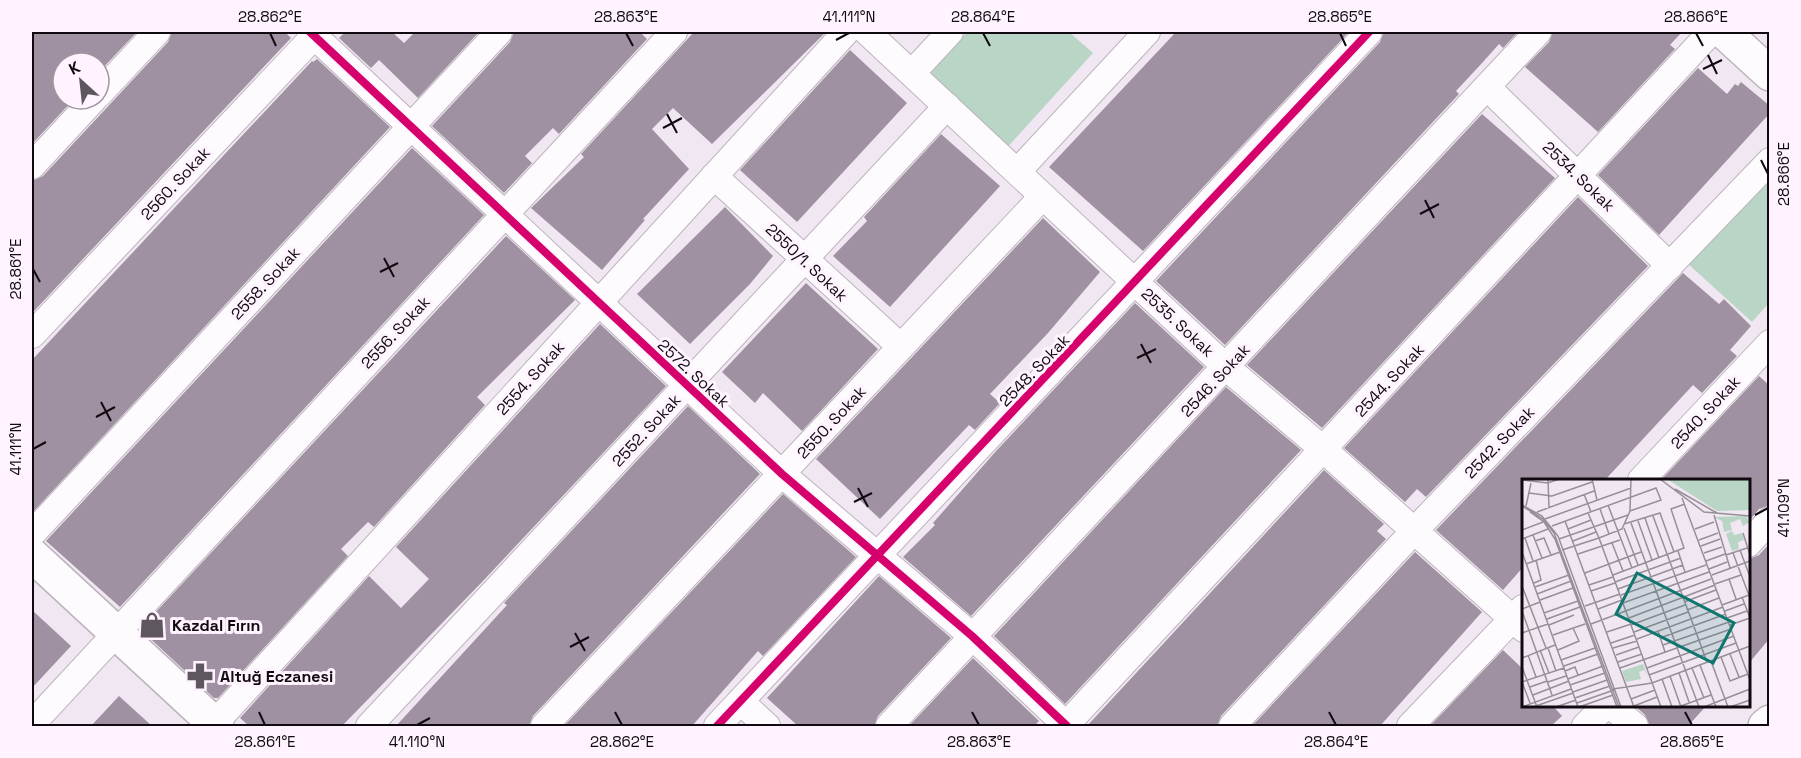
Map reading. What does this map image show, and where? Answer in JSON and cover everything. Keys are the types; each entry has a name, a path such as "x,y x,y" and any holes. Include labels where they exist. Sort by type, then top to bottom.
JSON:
{"main road":[{"path":"1724,32 1767,66"},
{"path":"32,555 215,725"},
{"path":"1766,726 1770,722"}],"street":[{"path":"111,81 157,32"},
{"name":"2558. Sokak","path":"32,534 499,32"},
{"name":"2556. Sokak","path":"32,724 674,32"},
{"name":"2554. Sokak","path":"215,725 846,32"},
{"name":"2535. Sokak","path":"867,32 1227,368 1324,450 1414,531 1520,619"},
{"path":"912,73 950,32"},
{"path":"1017,172 1147,32"},
{"name":"2548. Sokak","path":"717,726 878,553 1136,283 1369,32"},
{"name":"2546. Sokak","path":"889,726 1227,368 1538,32"},
{"name":"2544. Sokak","path":"1066,726 1711,32"},
{"name":"2572. Sokak","path":"314,33 411,127 782,474 878,553 972,636 1066,726"},
{"name":"2560. Sokak","path":"32,335 314,33"},
{"name":"2534. Sokak","path":"1487,87 1670,266"},
{"name":"2552. Sokak","path":"369,726 947,106"},
{"path":"32,166 83,111"},
{"name":"2542. Sokak","path":"1232,726 1414,531 1770,160"},
{"name":"2550/1. Sokak","path":"714,176 901,347"},
{"name":"2550. Sokak","path":"544,726 1043,196"},
{"name":"2540. Sokak","path":"1642,479 1767,351"},
{"path":"1750,543 1770,520"},
{"path":"1410,726 1520,619"},
{"path":"740,701 767,726"},
{"path":"1585,726 1603,707"},
{"path":"1613,707 1635,726"}],"green space":[{"path":"967,32 1069,32 1093,53 1004,151 924,79"},
{"path":"1769,172 1769,303 1752,322 1687,263"}],"building":[{"path":"32,32 137,32 111,59 111,51 51,51 51,111 63,111 32,144"},
{"path":"172,32 285,32 291,38 34,311 32,308 32,181 43,176 104,111 111,111 111,103 168,42"},
{"path":"345,32 392,32 404,43 415,32 479,32 418,98 379,60 371,68 339,38"},
{"path":"514,32 640,32 647,39 559,134 553,128 525,156 532,163 504,193 432,126 510,42"},
{"path":"694,32 826,32 712,144 673,108 652,129 689,169 643,219 645,220 602,270 531,208 584,157 581,154"},
{"path":"1176,32 1349,32 1143,251 1049,167"},
{"path":"1384,32 1518,32 1503,48 1499,44 1456,91 1459,94 1225,345 1156,281 1380,42"},
{"path":"1553,32 1682,32 1670,45 1675,49 1598,132 1525,67 1549,42"},
{"path":"850,50 907,103 797,222 740,170"},
{"path":"317,59 390,127 32,513 32,360 312,61"},
{"path":"1698,68 1727,94 1735,84 1738,86 1741,82 1770,106 1770,113 1659,235 1598,175"},
{"path":"1482,114 1555,178 1322,428 1247,365"},
{"path":"941,134 1000,186 890,307 833,256 867,221 864,217"},
{"path":"412,148 484,215 120,607 46,541"},
{"path":"1578,197 1648,266 1426,497 1417,489 1405,502 1344,448"},
{"path":"725,207 773,256 750,284 690,344 637,294"},
{"path":"1043,218 1100,272 1048,333 990,394 1000,403 975,430 969,425 880,519 816,459"},
{"path":"506,236 575,300 477,397 485,405 374,527 368,522 341,549 348,556 218,698 214,698 140,629"},
{"path":"1683,273 1719,304 1724,299 1751,326 1730,350 1737,356 1702,393 1693,385 1606,479 1522,479 1522,568 1503,590 1436,530"},
{"path":"806,283 878,349 802,431 763,393 755,403 722,372"},
{"path":"1135,303 1204,367 971,616 903,557 935,525 933,523 997,450"},
{"path":"600,324 666,386 482,582 342,726 249,726 240,718 369,576 401,608 429,579 396,547"},
{"path":"1759,376 1770,386 1770,505 1759,509 1750,520 1750,479 1662,479"},
{"path":"1226,387 1301,450 1065,704 994,636"},
{"path":"688,406 760,474 533,716 529,726 396,726 507,605 504,603"},
{"path":"1324,470 1384,524 1377,531 1386,539 1221,716 1217,726 1087,726"},
{"path":"783,494 856,557 763,656 758,651 692,726 564,726"},
{"path":"1770,543 1770,638 1750,662 1750,559 1759,555"},
{"path":"1415,552 1482,612 1380,726 1252,726"},
{"path":"879,576 951,638 878,716 874,726 798,726 767,698"},
{"path":"32,610 71,646 32,688"},
{"path":"1503,650 1522,668 1522,707 1554,707 1562,716 1551,726 1430,726"},
{"path":"973,658 1039,721 1034,726 909,726"},
{"path":"119,696 152,726 91,726"},
{"path":"1636,707 1705,707 1688,726 1650,726 1645,715"}],"cycle path":[{"path":"310,32 782,474 972,636 1067,726"},
{"path":"717,726 1369,32"}],"place":[{"name":"Kazdal Fırın","path":"152,625"},
{"name":"Altuğ Eczanesi","path":"200,676"}]}
